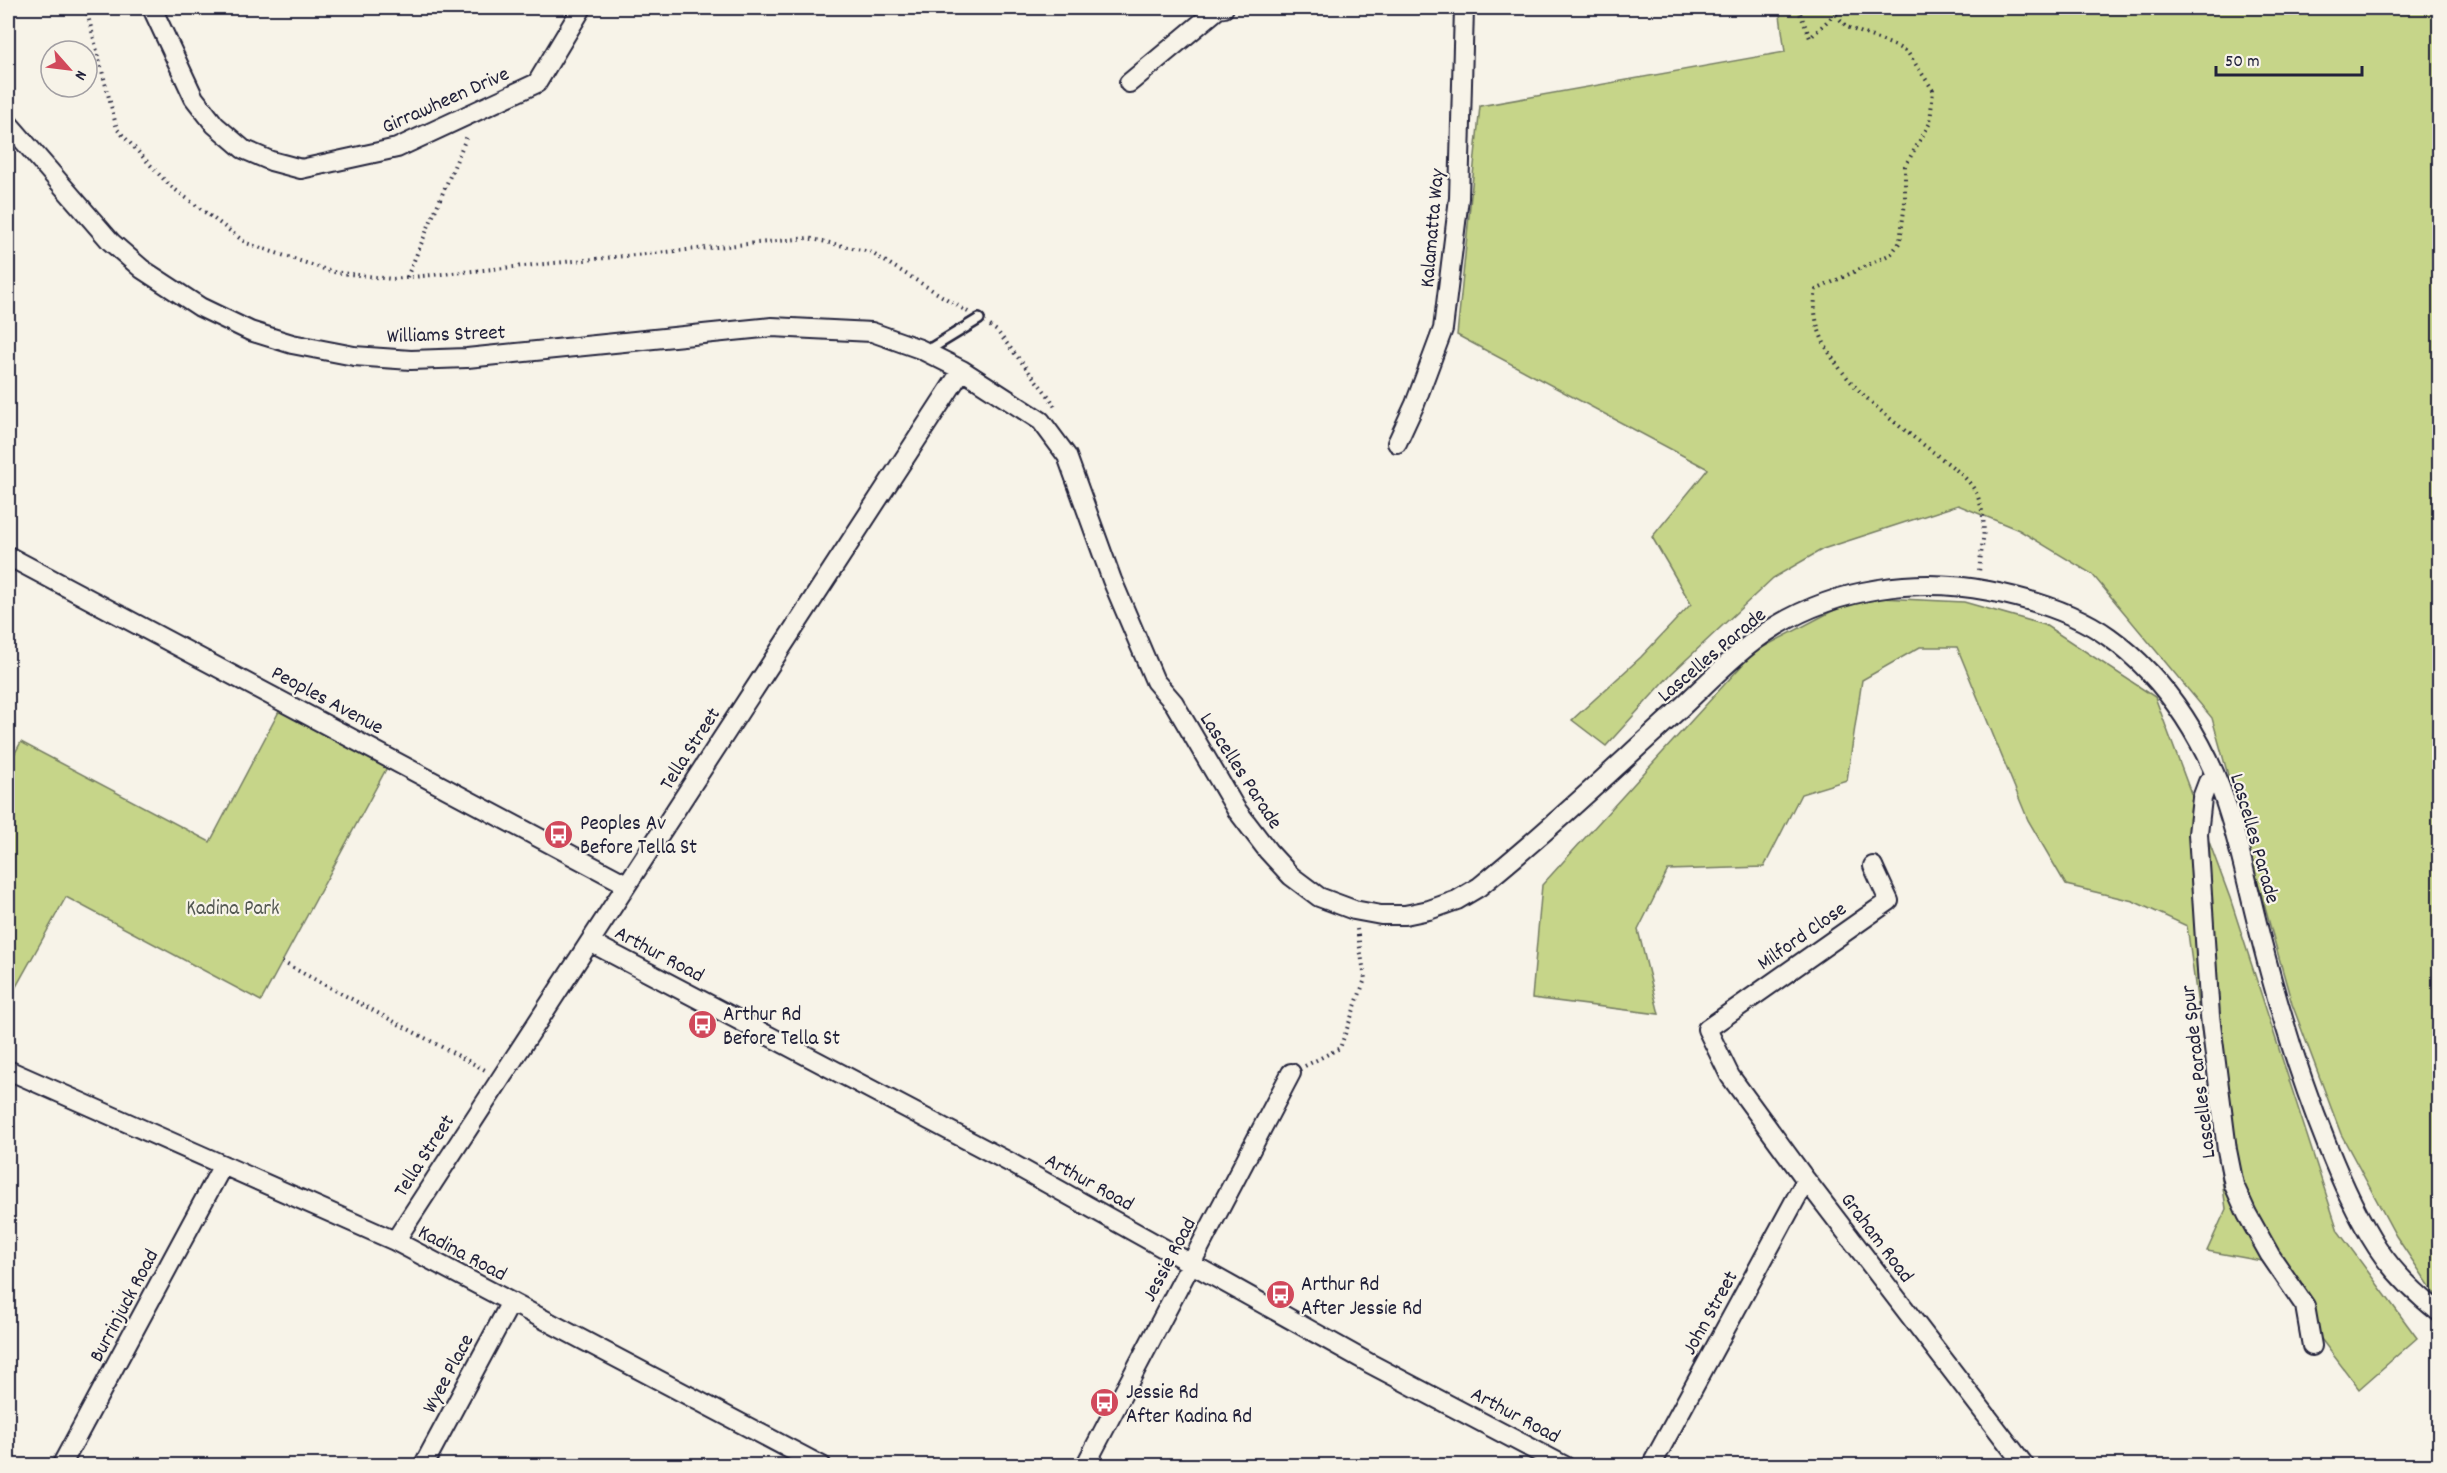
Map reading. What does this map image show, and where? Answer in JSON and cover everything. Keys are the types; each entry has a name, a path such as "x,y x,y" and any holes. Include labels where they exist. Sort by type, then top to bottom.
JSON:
{"street":[{"name":"Girrawheen Drive","path":"152,8 194,98 215,125 243,149 271,161 301,169 397,147 537,83 582,8"},
{"path":"1129,83 1218,9 1224,8"},
{"name":"Kalamatta Way","path":"1397,443 1415,404 1443,329 1459,198 1464,8"},
{"name":"Williams Street","path":"8,123 111,242 142,268 200,307 250,331 292,344 354,356 411,360 467,358 772,327 872,332 926,352 962,370"},
{"name":"Lascelles Parade","path":"962,370 1041,421 1067,456 1112,580 1155,681 1174,703 1236,809 1268,851 1291,876 1319,897 1354,910 1381,915 1405,915 1457,900 1479,887 1512,861 1739,655 1774,627 1816,605 1858,592 1902,587 1951,586 1978,589 2031,601 2071,615 2108,636 2135,660 2182,714 2215,776 2229,815 2290,1044 2339,1176 2378,1250 2398,1275 2439,1313"},
{"name":"Tella Street","path":"395,1241 962,370"},
{"name":"Peoples Avenue","path":"8,556 626,884"},
{"name":"Lascelles Parade Spur","path":"2215,776 2208,782 2202,798 2198,834 2210,1016 2227,1150 2234,1185 2247,1214 2270,1255 2305,1306 2312,1346"},
{"name":"Milford Close","path":"1707,1029 1889,901 1873,866"},
{"name":"Arthur Road","path":"590,942 1011,1163 1369,1362 1565,1466"},
{"name":"Graham Road","path":"1707,1029 1730,1076 1806,1180 2025,1466"},
{"name":"Kadina Road","path":"8,1070 395,1241 511,1302 790,1458 822,1466"},
{"name":"Jessie Road","path":"1085,1466 1291,1074"},
{"name":"Burrinjuck Road","path":"61,1466 223,1165"},
{"name":"John Street","path":"1651,1466 1806,1180"},
{"name":"Wyee Place","path":"423,1466 511,1302"}],"lane":[{"path":"926,352 979,319"}],"path":[{"path":"86,8 117,129 169,185 246,243 333,272 392,279 808,238 870,252 997,331 1050,398 1060,417"},
{"path":"1798,8 1810,38 1841,8"},
{"path":"1836,15 1847,27 1908,53 1933,90 1930,123 1905,166 1905,202 1900,242 1891,254 1816,290 1814,301 1816,323 1835,361 1852,384 1893,421 1959,473 1977,495 1985,530 1978,589"},
{"path":"407,277 478,110"},
{"path":"1291,1074 1340,1048 1365,979 1354,910"},
{"path":"282,962 501,1078"}],"green space":[{"path":"1779,8 2439,8 2439,1300 2396,1236 2341,1134 2292,1004 2212,718 2092,574 2019,530 1958,505 1823,549 1773,578 1671,674 1606,746 1572,720 1641,657 1691,604 1652,537 1708,469 1457,335 1480,106 1785,52"},
{"path":"1859,597 1964,602 2045,625 2155,697 2230,898 2338,1231 2417,1338 2359,1389 2262,1261 2207,1251 2226,1209 2187,926 2133,901 2066,885 2028,820 1957,647 1920,647 1862,680 1847,780 1801,794 1764,867 1668,870 1638,930 1659,1014 1532,998 1542,885 1754,652"},
{"name":"Kadina Park","path":"284,702 392,758 261,1001 66,897 8,1001 8,766 21,742 210,842"}],"place":[{"name":"Peoples Av Before Tella St","path":"559,834"},
{"name":"Arthur Rd Before Tella St","path":"702,1025"},
{"name":"Arthur Rd After Jessie Rd","path":"1280,1295"},
{"name":"Jessie Rd After Kadina Rd","path":"1105,1403"}]}
